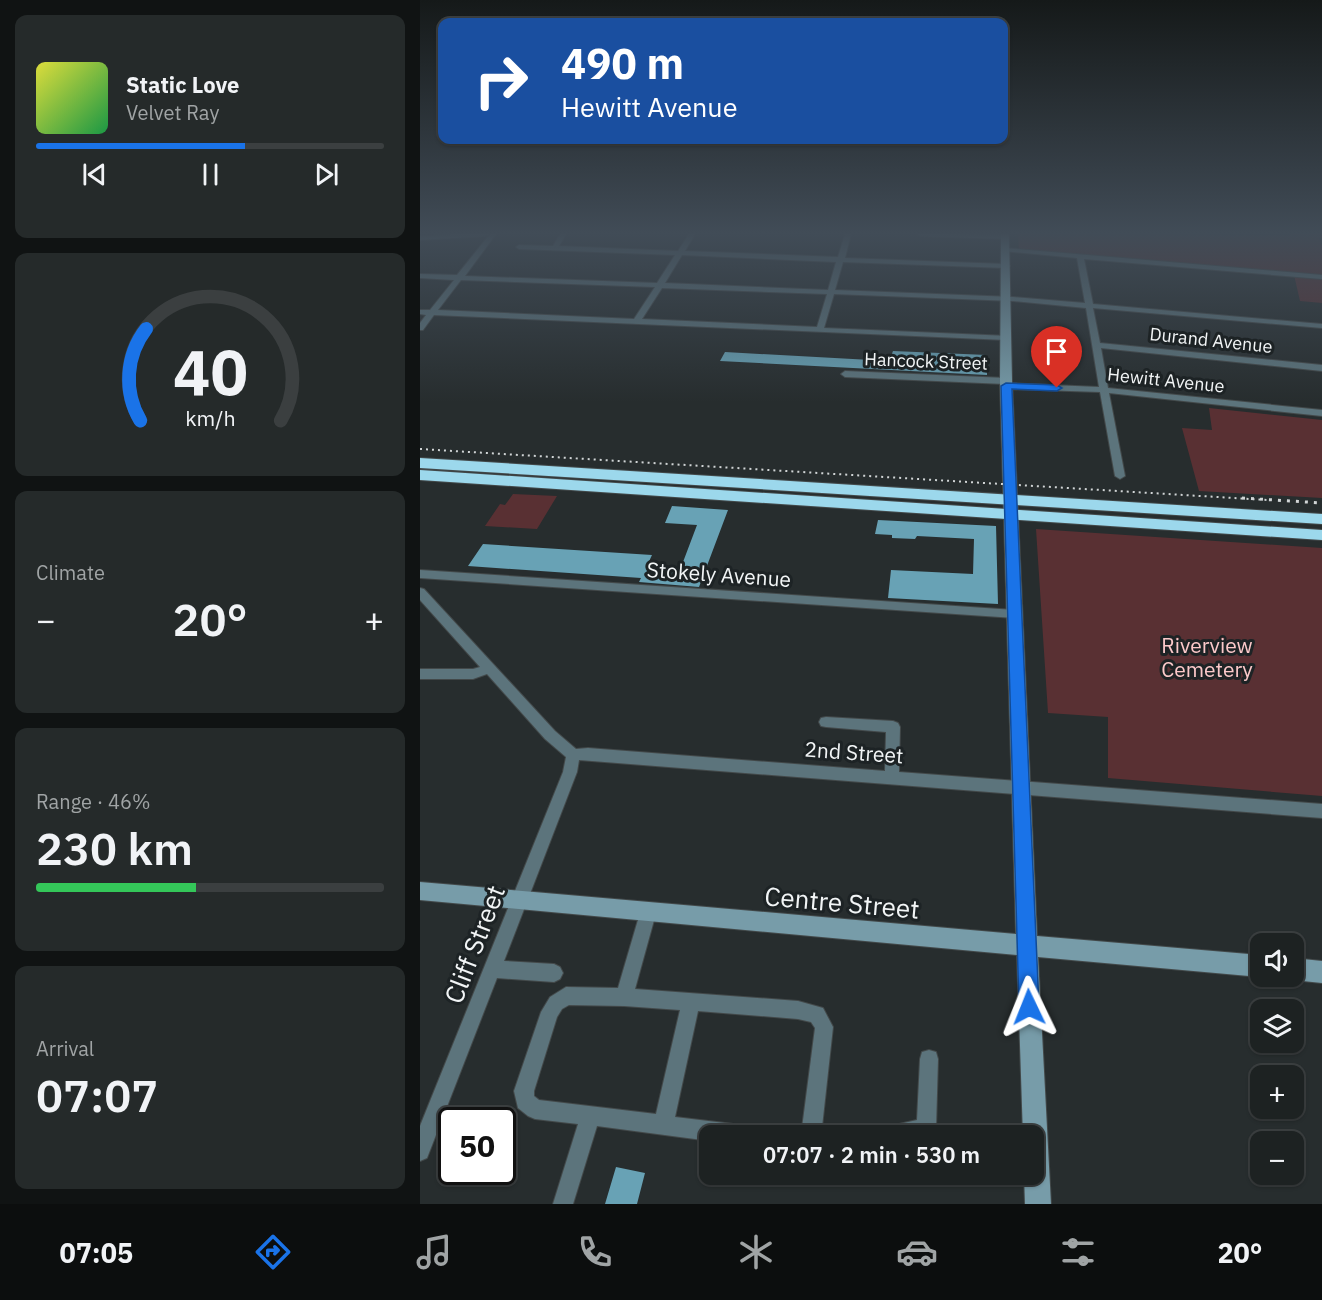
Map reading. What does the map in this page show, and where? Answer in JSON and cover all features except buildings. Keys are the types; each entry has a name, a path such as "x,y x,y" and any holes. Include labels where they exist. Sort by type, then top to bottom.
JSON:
{"highway":[{"path":"420,463 1012,507 1322,535"},
{"path":"420,475 1012,507 1322,519"}],"main road":[{"path":"1005,290 1006,384 1020,786 1038,1204"},
{"name":"Centre Street","path":"420,891 518,902 1027,944 1250,965"},
{"path":"1304,970 1322,972"}],"street":[{"path":"420,328 450,290"},
{"path":"637,321 657,290"},
{"path":"787,290 1005,299 1322,327"},
{"path":"1086,290 1120,477"},
{"path":"820,329 831,292"},
{"path":"420,312 1006,338"},
{"name":"Durand Avenue","path":"1096,345 1322,368"},
{"name":"Hancock Street","path":"845,374 1006,384"},
{"name":"Hewitt Avenue","path":"1006,384 1105,390 1322,413"},
{"name":"Stokely Avenue","path":"420,574 1015,614"},
{"path":"420,592 488,669 550,735 573,755"},
{"path":"420,674 473,674 488,669"},
{"path":"826,722 894,728 892,776"},
{"name":"2nd Street","path":"573,755 588,754 892,776 1322,811"},
{"name":"Cliff Street","path":"420,1151 570,772 573,755"},
{"path":"624,997 648,913"},
{"path":"491,969 554,973"},
{"path":"699,1130 534,1109 525,1101 524,1091 550,1012 556,1003 566,996 624,997 798,1010 817,1014 824,1027 812,1125"},
{"path":"663,1125 691,1002"},
{"path":"926,1125 929,1059"},
{"path":"563,1204 590,1116"}],"green space":[{"path":"1298,290 1322,290 1322,303 1300,301"},
{"path":"1209,408 1322,420 1322,498 1199,491 1182,428 1212,430"},
{"path":"513,494 557,496 537,529 485,526 500,504 505,505"},
{"name":"Riverview Cemetery","path":"1036,529 1322,548 1322,796 1108,778 1108,717 1048,713"}],"railway":[{"path":"420,449 1267,500"},
{"path":"1242,498 1322,503"}],"route":[{"path":"1029,1007 1006,386 1057,388"}]}
